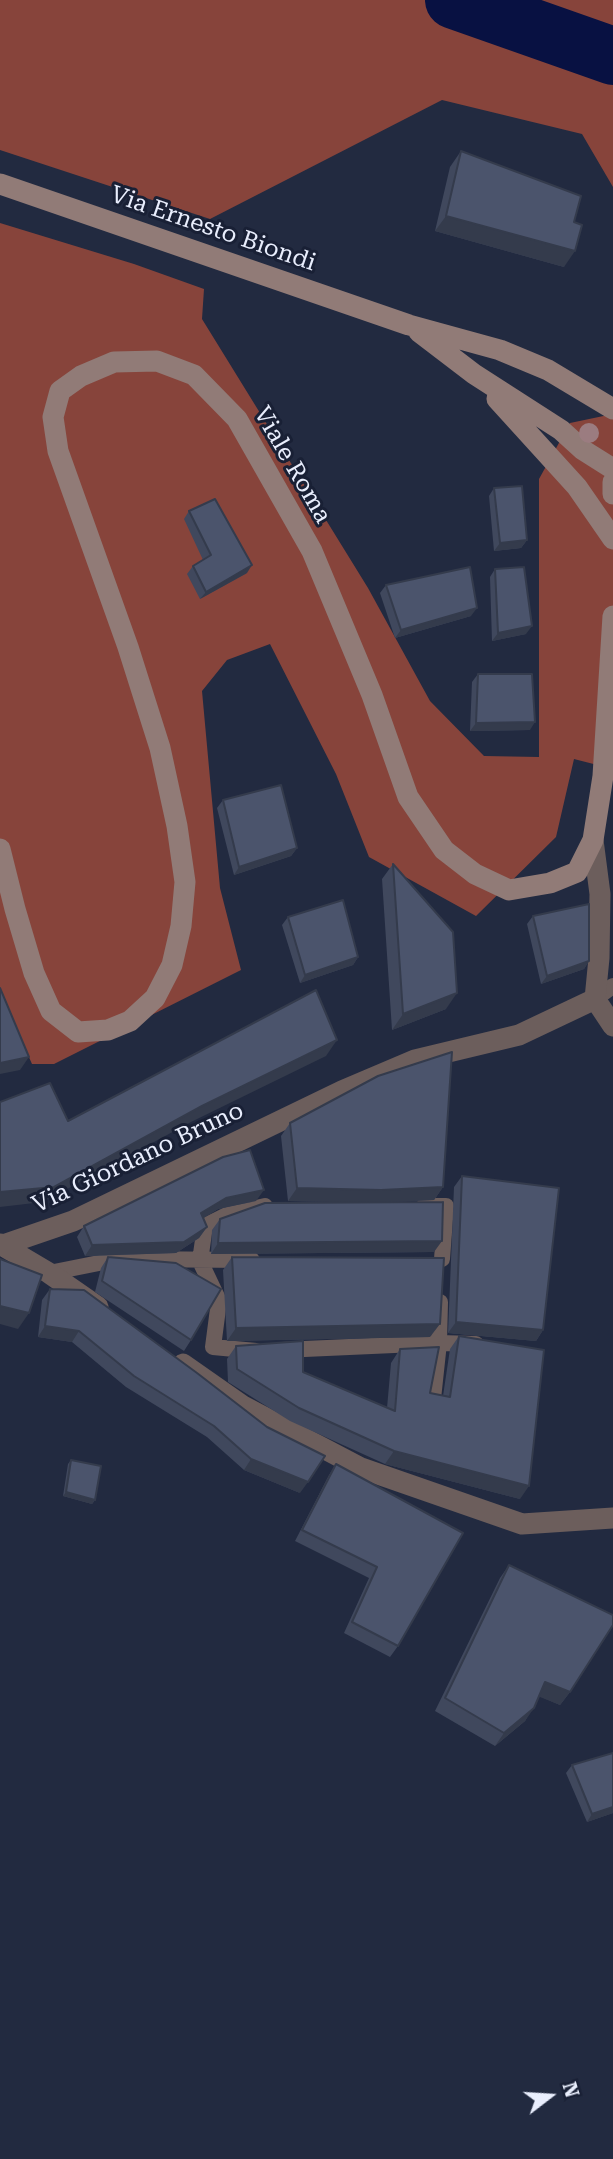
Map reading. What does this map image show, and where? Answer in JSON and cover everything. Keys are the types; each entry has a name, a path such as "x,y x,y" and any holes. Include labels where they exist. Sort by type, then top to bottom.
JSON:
{"street":[{"name":"Via Ernesto Biondi","path":"0,184 409,325"},
{"path":"409,325 474,374 561,430 583,450 613,469"},
{"path":"409,325 500,350 548,370 613,408"},
{"name":"Viale Roma","path":"0,849 34,974 51,1011 78,1032 108,1030 130,1021 155,998 172,965 181,926 185,882 177,826 160,748 128,647 58,451 53,417 60,391 81,376 114,362 157,361 194,374 237,419 312,551 372,695 408,797 444,849 475,874 509,890 550,883 577,872 593,840 603,776 613,616"},
{"path":"474,374 578,487 613,539"},
{"path":"613,482 613,494"},
{"path":"593,840 600,894 595,999 613,1026"},
{"name":"Via Giordano Bruno","path":"2,1244 73,1222 342,1091 415,1060 519,1035 595,999"},
{"name":"Via Giordano Bruno","path":"2,1244 116,1318"},
{"path":"171,1356 243,1406 373,1473 522,1524 613,1518"}],"lane":[{"name":"Via Giordano Bruno","path":"595,999 613,986"},
{"path":"193,1371 213,1347 219,1301 200,1261 205,1226 227,1214 260,1206 287,1206"},
{"path":"408,1207 446,1206 438,1270 439,1343 433,1399"},
{"path":"49,1273 119,1259 265,1260"},
{"path":"213,1347 259,1351 439,1343 494,1346"}],"shaded area":[{"path":"0,0 613,0 613,187 582,134 442,100 210,219 0,150"},
{"path":"0,223 134,264 204,289 202,319 368,588 430,701 484,756 539,757 539,479 570,423 613,414 613,769 574,759 556,837 476,916 369,857 336,774 270,644 227,660 202,691 220,888 241,970 54,1064 32,1064 0,992"}],"building":[{"path":"461,151 581,196 574,222 582,225 575,251 446,216"},
{"path":"522,486 527,540 500,543 494,488"},
{"path":"215,499 252,565 206,592 193,566 211,555 189,511"},
{"path":"470,567 477,608 401,630 386,585"},
{"path":"524,567 532,626 498,633 495,569"},
{"path":"478,674 532,674 535,722 476,723"},
{"path":"281,785 297,848 239,867 223,800"},
{"path":"393,864 453,932 457,993 403,1014"},
{"path":"343,900 358,957 305,975 288,917"},
{"path":"589,904 589,961 547,976 533,916"},
{"path":"0,988 29,1057 0,1063"},
{"path":"316,990 337,1040 202,1106 54,1187 0,1192 0,1102 50,1083 68,1121"},
{"path":"452,1052 443,1187 381,1190 297,1188 290,1123 378,1076"},
{"path":"250,1150 264,1190 226,1198 201,1213 207,1227 184,1242 92,1245 84,1226 223,1157"},
{"path":"462,1176 559,1188 543,1330 456,1322"},
{"path":"443,1202 442,1241 218,1243 220,1219 265,1203"},
{"path":"108,1257 176,1263 221,1289 191,1340 102,1281"},
{"path":"232,1257 444,1258 440,1324 236,1328"},
{"path":"0,1259 42,1275 29,1313 0,1306"},
{"path":"50,1289 84,1290 267,1427 325,1456 308,1482 251,1459 214,1426 134,1376 79,1331 45,1326"},
{"path":"459,1336 544,1350 529,1486 394,1451 299,1408 237,1369 236,1346 303,1341 303,1372 395,1411 400,1349 439,1347 430,1393 450,1397"},
{"path":"71,1460 101,1466 95,1500 66,1492"},
{"path":"336,1464 463,1533 398,1646 352,1622 377,1567 302,1530"},
{"path":"509,1565 613,1615 613,1625 570,1692 545,1682 534,1708 504,1733 445,1698"},
{"path":"613,1753 613,1807 592,1814 572,1765"}],"waterway":[{"path":"454,0 613,56"}]}
